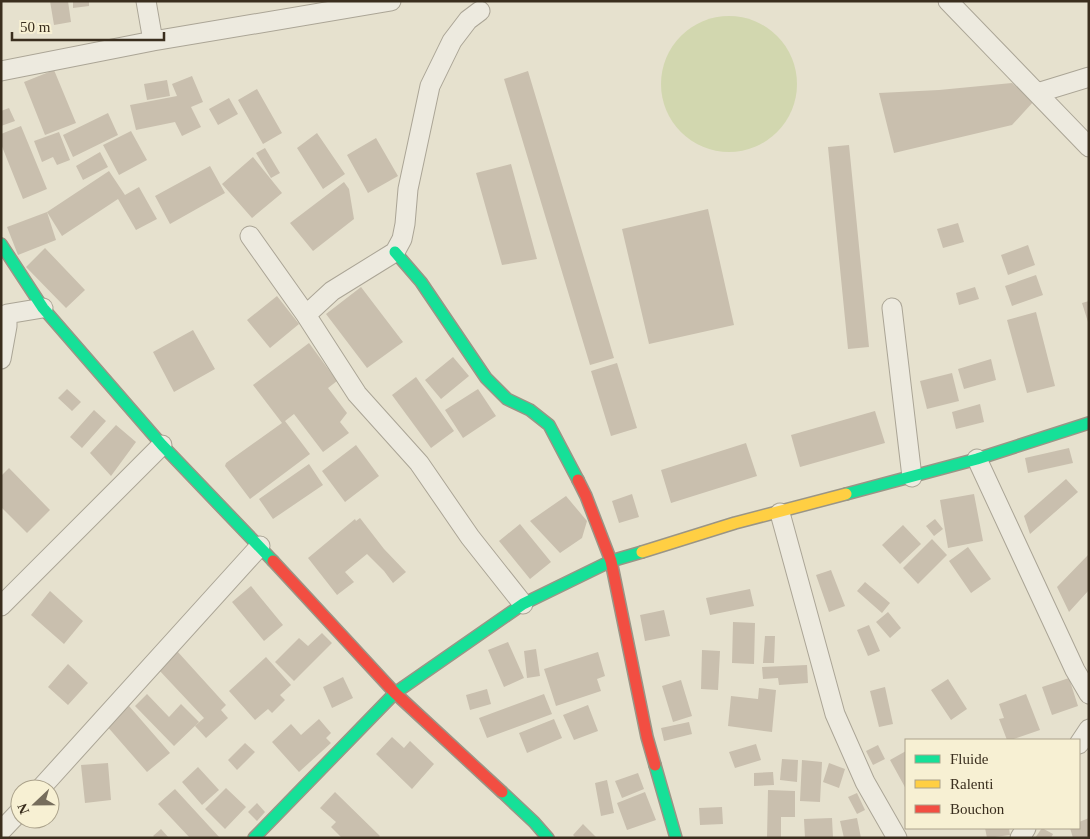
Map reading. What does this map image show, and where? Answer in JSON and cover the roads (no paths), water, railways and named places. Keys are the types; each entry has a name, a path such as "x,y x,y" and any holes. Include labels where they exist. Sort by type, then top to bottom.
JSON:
{"street":[{"path":"146,1 153,41"},
{"path":"1,71 153,41 391,1"},
{"path":"948,1 1089,147"},
{"path":"306,315 332,291 395,252 402,239 408,188 430,86 452,41 482,4"},
{"path":"1037,93 1089,77"},
{"path":"250,236 306,315 357,394 419,463 470,537 523,604"},
{"path":"1,244 43,308 162,446 260,546 395,693 534,822 548,838"},
{"path":"395,252 421,282 486,378 507,399 530,410 549,425 586,496 611,561 647,737 676,838"},
{"path":"1,359 7,326 4,314 43,308"},
{"path":"892,308 912,477"},
{"path":"254,838 395,693 523,604 611,561 735,523 780,513 977,459 1089,423"},
{"path":"1,606 162,446"},
{"path":"977,459 1075,670 1089,694"},
{"path":"780,513 834,714 865,782 898,838"},
{"path":"49,779 260,546"},
{"path":"1080,742 1089,728"},
{"path":"1,831 10,822"}]}
